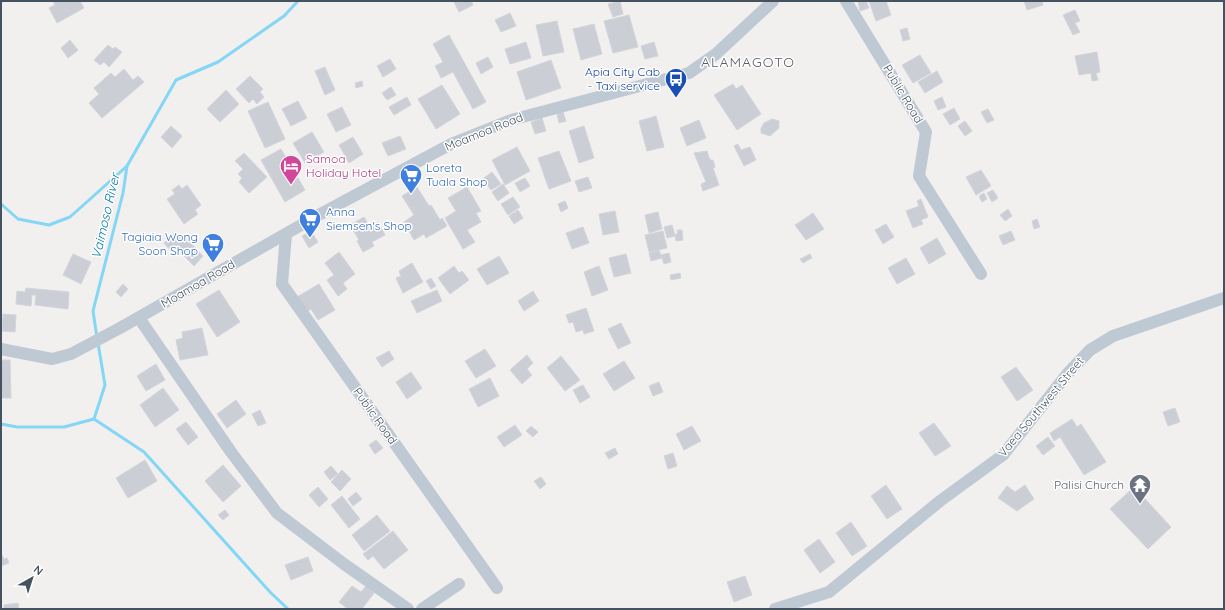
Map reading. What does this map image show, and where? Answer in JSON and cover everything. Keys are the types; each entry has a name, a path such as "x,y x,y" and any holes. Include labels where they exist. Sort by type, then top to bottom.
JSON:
{"street":[{"name":"Moamoa Road","path":"1,349 52,359 71,354 139,318 286,234 451,144 504,122 689,73 716,54 773,1"},
{"name":"Public Road","path":"846,1 926,132 919,176 980,274"},
{"name":"Public Road","path":"286,234 282,284 498,588"},
{"name":"Vaea Southwest Street","path":"775,609 829,592 940,501 1003,455 1068,373 1090,350 1113,336 1224,298"},
{"path":"139,318 232,452 277,512 344,564 408,609"},
{"path":"422,609 459,584"}],"building":[{"path":"53,1 80,1 84,8 57,23 49,8 55,5"},
{"path":"471,1 473,5 459,12 454,2"},
{"path":"620,1 623,14 613,17 608,4"},
{"path":"858,1 866,1 869,8 860,11"},
{"path":"869,1 886,1 891,15 876,21"},
{"path":"1024,1 1042,1 1043,5 1027,10"},
{"path":"1075,10 1080,21 1075,23 1080,32 1073,35 1063,15"},
{"path":"510,13 516,26 501,32 495,20"},
{"path":"629,15 638,47 613,53 604,21"},
{"path":"557,21 564,52 543,56 536,25"},
{"path":"594,24 602,54 581,60 573,29"},
{"path":"907,28 910,39 903,41 900,30"},
{"path":"449,35 486,102 473,109 453,72 441,78 435,66 443,62 433,44"},
{"path":"70,40 78,50 68,58 61,48"},
{"path":"526,42 531,58 510,64 505,49"},
{"path":"654,42 658,56 645,59 641,46"},
{"path":"108,45 113,49 115,47 122,52 109,67 104,62 100,65 94,60"},
{"path":"1097,52 1100,72 1096,73 1098,80 1092,81 1091,73 1079,75 1075,56"},
{"path":"920,55 931,73 913,83 902,65"},
{"path":"488,57 493,67 481,74 476,63"},
{"path":"390,59 396,69 383,77 377,66"},
{"path":"551,60 561,88 526,100 517,72"},
{"path":"325,67 335,90 325,95 315,71"},
{"path":"124,69 133,80 138,76 144,82 102,118 89,103 99,94 94,88 111,73 115,77"},
{"path":"937,71 943,82 925,93 918,82"},
{"path":"250,76 263,89 260,92 264,97 257,104 253,99 249,103 236,89"},
{"path":"362,81 363,86 356,88 355,83"},
{"path":"733,84 736,89 742,85 761,114 737,130 714,95"},
{"path":"442,85 460,114 436,129 418,99"},
{"path":"391,87 396,95 387,100 382,93"},
{"path":"226,90 239,104 220,122 207,109"},
{"path":"407,97 411,105 394,115 389,107"},
{"path":"942,97 946,107 938,110 934,101"},
{"path":"298,101 307,118 291,126 282,109"},
{"path":"268,102 285,139 265,148 248,111"},
{"path":"342,107 351,125 336,132 327,114"},
{"path":"954,108 960,119 950,125 943,114"},
{"path":"988,109 994,120 987,123 981,112"},
{"path":"563,112 566,121 559,123 557,114"},
{"path":"656,116 664,147 647,151 639,121"},
{"path":"542,118 546,131 535,134 531,122"},
{"path":"772,119 779,121 779,128 770,136 761,133 761,128 764,123"},
{"path":"699,120 706,138 687,146 680,128"},
{"path":"965,121 972,131 965,136 958,126"},
{"path":"171,126 182,136 172,148 161,137"},
{"path":"584,126 594,158 579,163 569,131"},
{"path":"312,132 324,152 305,163 293,143"},
{"path":"400,136 406,149 388,156 382,143"},
{"path":"353,137 363,154 349,163 339,145"},
{"path":"738,144 741,150 750,147 756,160 744,166 734,146"},
{"path":"517,147 530,171 505,185 492,160"},
{"path":"281,149 305,190 285,202 261,160"},
{"path":"559,151 571,181 549,189 538,158"},
{"path":"707,151 710,160 713,160 715,167 713,168 719,185 703,191 701,184 706,182 694,153"},
{"path":"244,153 267,177 249,193 239,182 242,178 238,174 243,169 235,161"},
{"path":"981,170 991,186 976,195 966,177"},
{"path":"492,172 501,184 491,190 483,179"},
{"path":"588,177 592,188 579,192 575,181"},
{"path":"525,178 530,186 520,192 515,183"},
{"path":"503,184 509,193 498,201 492,192"},
{"path":"179,185 182,189 187,185 201,205 195,210 198,214 184,224 167,199 175,194 172,190"},
{"path":"417,187 429,206 431,205 440,220 442,218 447,226 426,238 424,234 414,240 404,222 414,215 402,196"},
{"path":"467,187 481,211 476,213 481,222 467,230 475,242 463,249 445,218 456,211 448,198"},
{"path":"993,190 998,198 992,202 987,193"},
{"path":"984,193 987,199 982,202 979,196"},
{"path":"513,197 520,207 508,215 501,204"},
{"path":"921,199 928,217 921,220 923,224 913,228 906,211 919,206 917,201"},
{"path":"565,201 568,208 561,212 558,204"},
{"path":"1008,209 1012,216 1005,221 1000,215"},
{"path":"518,210 523,218 514,224 509,216"},
{"path":"615,211 619,232 603,235 599,214"},
{"path":"658,212 662,229 649,233 645,215"},
{"path":"813,213 824,229 806,240 795,225"},
{"path":"364,217 370,227 378,222 385,235 372,242 374,246 363,252 357,241 359,240 350,225"},
{"path":"1037,219 1040,227 1034,229 1032,221"},
{"path":"886,224 894,237 883,244 875,230"},
{"path":"672,225 675,236 667,238 664,227"},
{"path":"583,227 589,243 572,249 566,233"},
{"path":"677,230 682,230 683,240 676,241 675,234 678,234"},
{"name":"Anna Siemsen's Shop","path":"311,231 318,242 309,248 302,236"},
{"path":"663,231 667,248 649,252 645,235"},
{"path":"1011,231 1015,240 1003,245 999,236"},
{"path":"175,232 182,239 170,250 164,243"},
{"path":"184,236 203,256 194,266 174,246"},
{"path":"937,238 946,254 929,264 920,248"},
{"path":"659,250 662,258 651,261 649,253"},
{"path":"339,252 355,274 343,283 347,289 338,296 327,280 334,275 325,263"},
{"path":"669,253 671,262 664,264 661,255"},
{"path":"73,254 91,262 81,284 63,275"},
{"path":"626,254 631,273 614,277 609,258"},
{"path":"810,254 812,258 803,263 800,259"},
{"path":"499,256 509,273 487,285 477,269"},
{"path":"906,258 915,274 897,284 888,268"},
{"path":"412,263 423,282 403,293 396,278 401,276 399,271"},
{"path":"454,266 459,273 462,271 469,280 450,294 438,278"},
{"path":"599,266 608,290 592,296 584,272"},
{"path":"680,273 681,278 671,280 670,275"},
{"path":"431,278 436,286 431,289 426,281"},
{"path":"123,284 128,289 121,297 116,292"},
{"path":"319,284 335,310 318,320 311,309 307,312 297,297"},
{"path":"26,288 69,292 68,309 35,305 36,295 32,295 31,306 16,304 17,291 25,292"},
{"path":"219,290 240,322 217,337 196,304"},
{"path":"437,290 442,301 417,313 411,301"},
{"path":"533,291 539,301 524,311 518,301"},
{"path":"586,308 594,331 584,334 583,330 576,332 573,322 569,323 566,315"},
{"path":"3,314 16,315 15,332 2,331"},
{"path":"621,323 631,343 618,349 608,329"},
{"path":"202,328 208,355 180,360 176,340 183,338 182,332"},
{"path":"485,349 496,366 476,378 465,361"},
{"path":"389,351 394,359 382,367 376,358"},
{"path":"527,355 533,363 527,369 532,375 522,384 510,370"},
{"path":"561,356 580,380 565,391 547,368"},
{"path":"1,360 10,360 11,398 1,398"},
{"path":"624,361 635,378 614,391 603,374"},
{"path":"156,364 165,380 146,391 137,376"},
{"path":"1016,367 1033,390 1017,401 1001,377"},
{"path":"411,372 422,388 407,399 396,382"},
{"path":"490,378 499,396 478,407 469,389"},
{"path":"659,382 663,392 653,396 649,386"},
{"path":"583,385 590,397 580,403 573,390"},
{"path":"163,388 179,410 155,427 140,405"},
{"path":"236,400 246,414 227,428 217,414"},
{"path":"1175,408 1180,422 1168,426 1163,412"},
{"path":"260,410 266,423 258,426 252,414"},
{"path":"1072,419 1077,427 1081,424 1106,462 1084,475 1060,437 1054,441 1050,433"},
{"path":"186,422 198,437 188,445 176,429"},
{"path":"934,423 951,446 935,456 919,433"},
{"path":"515,425 522,435 504,447 497,437"},
{"path":"531,426 538,432 533,437 526,431"},
{"path":"692,426 701,441 684,450 676,434"},
{"path":"1048,437 1055,446 1043,455 1036,446"},
{"path":"376,440 383,448 375,454 369,445"},
{"path":"615,448 618,454 609,459 605,453"},
{"path":"673,453 677,466 668,469 664,456"},
{"path":"145,460 157,481 128,498 116,478"},
{"path":"223,465 241,486 223,502 205,481"},
{"path":"331,466 338,474 330,480 324,472"},
{"path":"342,470 351,479 340,491 331,482"},
{"path":"541,477 546,484 540,489 534,481"},
{"path":"886,485 902,509 887,519 871,496"},
{"path":"1025,485 1034,499 1017,511 998,498 1007,486 1015,492"},
{"path":"318,487 328,499 319,507 309,495"},
{"path":"1134,487 1171,527 1148,549 1110,509"},
{"path":"356,492 362,499 353,506 348,499"},
{"path":"342,496 360,519 349,528 331,505"},
{"path":"225,510 229,515 223,520 218,515"},
{"path":"377,515 390,531 364,551 352,535"},
{"path":"851,522 867,546 852,556 836,533"},
{"path":"393,531 408,550 384,569 373,556 368,560 363,554"},
{"path":"819,539 835,562 820,573 804,550"},
{"path":"2,555 4,559 7,558 9,563 1,566"},
{"path":"308,557 313,571 291,580 285,565"},
{"path":"745,576 752,595 734,602 727,582"},
{"path":"352,586 361,592 366,586 374,593 362,609 348,609 339,602"},
{"path":"18,603 19,609 4,609 4,605"}],"waterway":[{"name":"Vaimoso River","path":"97,338 93,311 123,193 127,166 176,80 218,62 284,16 298,1"},
{"path":"1,204 18,219 49,225 70,217 127,166"},
{"name":"Vaimoso River","path":"1,424 17,427 64,427 94,419 105,385 98,343"},
{"path":"94,419 144,452 270,592 288,609"}],"place":[{"name":"Apia City Cab - Taxi service","path":"676,98"},
{"name":"Samoa Holiday Hotel","path":"291,186"},
{"name":"Loreta Tuala Shop","path":"411,194"},
{"name":"Anna Siemsen's Shop","path":"310,238"},
{"name":"Tagiaia Wong Soon Shop","path":"213,264"},
{"name":"Palisi Church","path":"1140,504"}],"district":[{"name":"ALAMAGOTO","path":"748,62"}]}
